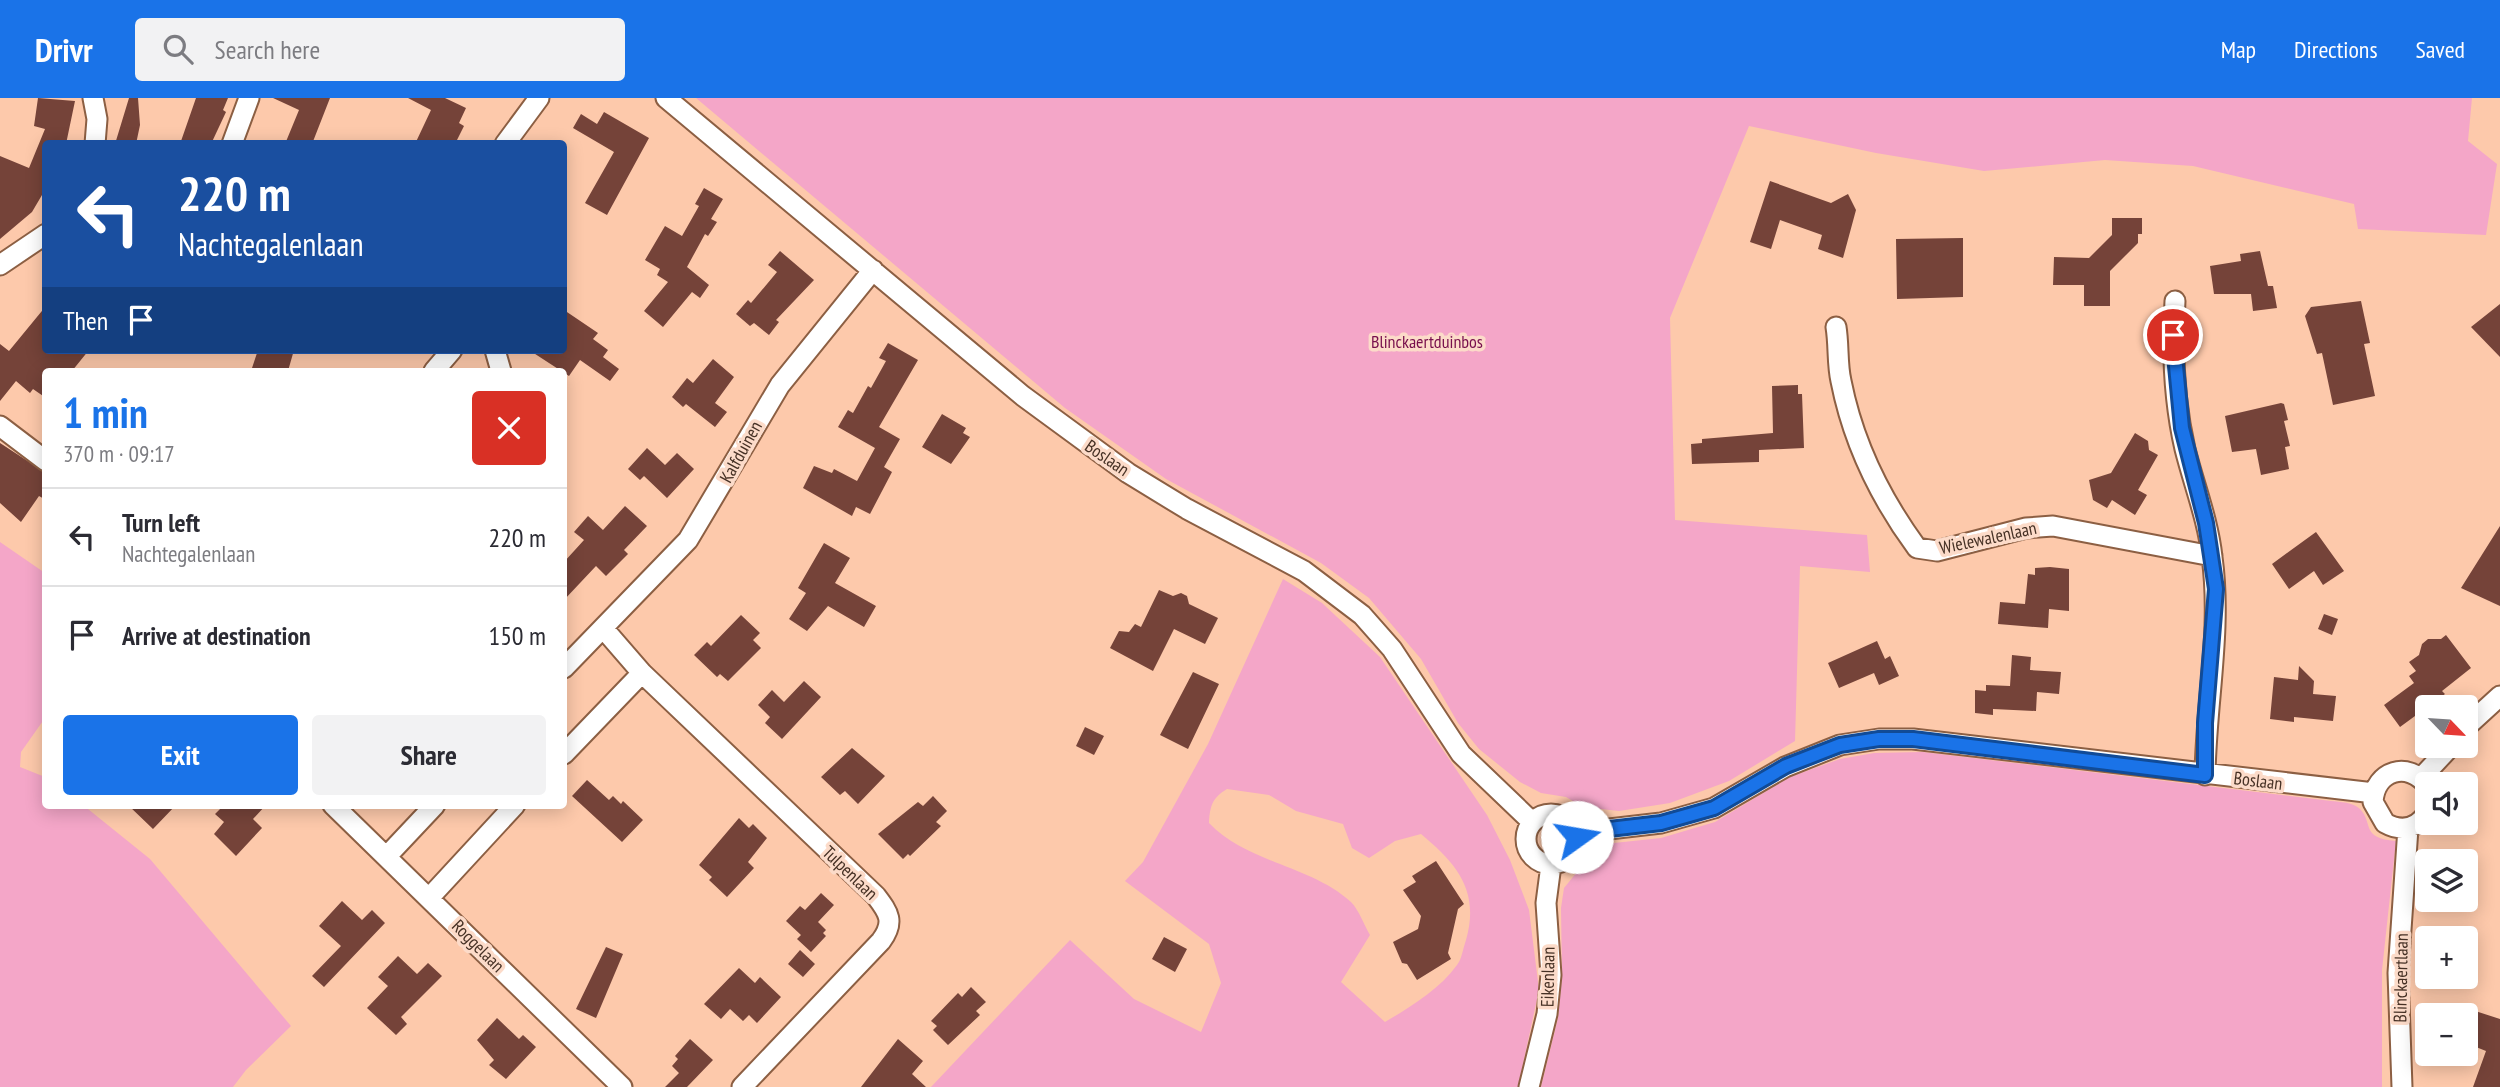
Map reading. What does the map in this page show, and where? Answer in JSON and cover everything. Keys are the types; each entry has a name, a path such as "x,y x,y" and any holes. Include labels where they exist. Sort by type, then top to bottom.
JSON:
{"street":[{"path":"93,98 97,118 95,140"},
{"path":"233,140 249,98"},
{"path":"508,140 539,98"},
{"name":"Boslaan","path":"666,98 1082,441 1187,509 1304,571 1362,615 1392,649 1461,754 1532,822"},
{"path":"0,265 42,237"},
{"name":"Kalfduinen","path":"567,665 688,540 780,384 873,270"},
{"path":"2175,301 2173,335 2178,408 2185,448 2212,556 2214,629 2205,723 2205,775"},
{"name":"Wielewalenlaan","path":"1836,327 1840,377 1849,417 1891,511 1917,548 1937,551 2017,530 2053,526 2212,556"},
{"path":"437,368 449,354"},
{"path":"0,426 42,458"},
{"path":"567,751 642,673 603,628"},
{"name":"Tulpenlaan","path":"642,673 876,896 890,914 890,929 881,941 742,1087"},
{"path":"2478,716 2500,696"},
{"name":"Boslaan","path":"1577,837 1592,831 1661,823 1714,808 1812,754 1840,745 1879,739 1913,739 2374,793"},
{"path":"2431,772 2442,758"},
{"path":"2415,776 2406,771 2389,774 2377,785 2374,793 2375,810 2385,823 2408,828 2415,825"},
{"name":"Roggelaan","path":"337,809 622,1087"},
{"path":"387,856 431,809"},
{"path":"430,897 511,809"},
{"path":"1544,815 1559,815 1570,821 1577,837 1574,851 1568,859 1551,865 1536,860 1527,846 1527,833 1532,822 1544,815"},
{"name":"Blinckaertlaan","path":"2402,1087 2398,973 2408,871 2408,828"},
{"name":"Eikenlaan","path":"1529,1087 1547,1014 1552,975 1546,902 1551,865"}],"green space":[{"name":"Blinckaertduinbos","path":"696,98 2472,98 2468,141 2497,164 2486,235 2358,229 2354,204 2193,166 2105,160 1984,171 1876,153 1749,126 1670,318 1675,520 1867,535 1870,572 1800,566 1795,741 1729,781 1670,803 1619,811 1583,807 1566,797 1541,793 1520,782 1479,749 1458,723 1421,659 1369,598 1321,563 1166,479 1065,408"},
{"path":"0,542 42,571 42,722 21,752 20,767 42,776 42,809 88,809 150,859 291,1026 246,1070 233,1087 0,1087"},
{"path":"1283,579 1322,603 1380,657 1487,815 1510,860 1529,910 1539,990 1518,1087 931,1087 1070,940 1134,999 1201,1032 1221,983 1209,944 1125,881 1143,862 1208,744","holes":["1227,789 1269,795 1296,811 1343,824 1352,848 1369,858 1395,841 1421,834 1445,856 1462,880 1470,907 1470,923 1459,963 1433,990 1385,1022 1341,982 1370,935 1351,902 1317,880 1241,847 1209,823 1213,803"]},
{"path":"1923,752 2342,802 2360,809 2372,834 2396,841 2382,970 2382,1087 1541,1087 1558,1018 1562,977 1561,908 1564,888 1595,850 1614,843 1661,838 1715,822 1790,777 1840,759 1874,753"}],"building":[{"path":"38,98 75,101 67,140 42,140 42,195 32,212 0,239 0,156 29,168 45,129 34,126"},
{"path":"129,98 138,98 140,125 137,140 116,140"},
{"path":"196,98 228,98 223,110 226,112 213,140 181,140"},
{"path":"273,98 330,98 314,140 287,140 299,110"},
{"path":"408,98 445,98 466,108 459,123 464,126 457,140 417,140 431,110"},
{"path":"604,112 649,138 607,215 585,203 614,152 573,128 581,114 597,124"},
{"path":"1770,181 1831,203 1848,194 1856,210 1843,258 1818,249 1822,235 1780,220 1771,249 1750,242"},
{"path":"704,188 723,199 711,219 717,222 708,236 705,234 687,267 709,285 700,298 692,292 663,327 644,311 668,282 657,275 660,269 645,260 665,226 682,236 699,206 695,204"},
{"path":"2112,218 2142,218 2142,234 2138,234 2138,243 2110,271 2110,306 2084,306 2084,285 2053,285 2054,257 2089,258 2112,235"},
{"path":"1963,238 1963,297 1897,299 1896,239"},
{"path":"780,251 814,280 776,320 779,322 769,335 754,323 750,326 736,314 748,300 751,303 777,272 768,265"},
{"path":"2260,251 2268,286 2273,286 2277,308 2253,311 2251,294 2214,294 2210,266 2241,261 2240,254"},
{"path":"2361,301 2370,343 2364,344 2375,396 2333,405 2322,353 2317,354 2305,316 2311,307"},
{"path":"2500,304 2500,357 2471,327"},
{"path":"42,311 42,354 86,354 74,368 42,368 42,395 33,389 30,393 16,381 0,401 0,344 9,351"},
{"path":"567,312 598,333 593,339 608,350 603,357 619,369 610,381 580,360 569,376 567,368 557,368 535,354 567,354"},
{"path":"888,343 918,360 879,427 900,439 884,467 892,472 870,514 856,507 852,516 803,488 814,466 832,473 834,469 857,481 875,448 838,427 848,410 853,413 868,386 871,388 886,361 879,358"},
{"path":"257,354 293,354 289,368 252,368"},
{"path":"713,359 734,377 715,403 727,412 715,427 686,404 683,407 672,397 687,378 693,383"},
{"path":"1798,385 1798,394 1802,394 1804,448 1759,450 1759,462 1692,464 1691,444 1702,443 1702,439 1773,433 1772,386"},
{"path":"2284,404 2288,420 2284,421 2290,446 2285,447 2289,469 2261,475 2256,449 2232,452 2225,416"},
{"path":"942,414 966,428 963,433 970,437 951,464 922,447"},
{"path":"2135,433 2148,441 2149,450 2158,455 2138,490 2147,495 2135,515 2112,500 2107,508 2093,500 2089,480 2111,473"},
{"path":"0,443 42,470 42,498 39,496 21,522 0,503"},
{"path":"647,448 665,465 677,453 694,469 667,498 644,476 640,480 628,469"},
{"path":"625,506 647,526 624,550 628,554 606,576 596,566 567,597 567,559 584,540 574,532 588,516 603,530"},
{"path":"2500,526 2500,606 2461,588"},
{"path":"2316,532 2344,571 2323,585 2314,571 2289,589 2272,564"},
{"path":"824,543 850,558 835,583 876,606 864,627 828,606 807,631 789,619 806,593 798,588"},
{"path":"2035,568 2069,569 2069,611 2049,609 2048,628 1998,624 2000,602 2025,604 2028,574 2035,575"},
{"path":"1159,590 1173,596 1181,593 1187,596 1189,604 1218,618 1205,644 1174,629 1153,671 1110,648 1119,631 1129,632 1135,624 1141,627"},
{"path":"2324,614 2338,619 2332,635 2318,629"},
{"path":"741,615 760,633 753,640 761,648 728,681 720,674 717,677 694,655 707,642 711,646"},
{"path":"2446,635 2471,668 2442,691 2444,695 2415,695 2415,716 2400,727 2384,705 2414,683 2409,676 2416,671 2409,662 2419,655 2422,644 2428,639 2441,639"},
{"path":"1877,641 1885,659 1890,656 1899,676 1879,685 1874,673 1839,688 1828,663"},
{"path":"2012,655 2031,657 2030,670 2061,672 2059,694 2037,692 2036,711 1993,709 1993,715 1975,713 1975,690 1986,691 1986,685 2010,686"},
{"path":"2299,666 2314,681 2313,694 2336,696 2333,721 2294,717 2294,722 2270,719 2274,677 2298,680"},
{"path":"1193,672 1219,684 1188,749 1160,735"},
{"path":"804,681 821,697 782,739 765,723 770,717 758,705 772,690 784,702"},
{"path":"1085,727 1104,736 1094,755 1076,746"},
{"path":"852,748 885,776 858,804 845,791 840,795 821,777"},
{"path":"587,780 609,800 613,796 621,804 623,801 643,820 622,842 572,796"},
{"path":"933,796 947,811 936,822 941,826 910,856 908,854 903,859 878,834 918,802 923,806"},
{"path":"132,809 172,809 153,829"},
{"path":"220,809 262,809 253,819 262,828 236,856 214,834 224,822 215,814"},
{"path":"739,818 749,828 753,824 767,838 748,862 754,868 727,897 709,880 712,877 699,865"},
{"path":"1436,861 1464,904 1458,909 1448,953 1451,959 1417,980 1407,964 1402,963 1393,942 1418,929 1421,916 1403,890 1416,882 1412,876"},
{"path":"821,893 834,905 818,922 826,930 823,933 826,936 811,952 797,939 801,935 786,921 800,906 805,910"},
{"path":"342,901 362,920 372,910 385,923 324,987 312,976 341,946 319,926"},
{"path":"1164,937 1187,949 1175,972 1152,959"},
{"path":"606,947 623,954 596,1018 576,1009"},
{"path":"800,950 815,964 803,977 788,964"},
{"path":"398,956 417,974 428,963 442,976 401,1017 407,1024 396,1035 367,1008 388,986 378,977"},
{"path":"739,968 755,983 760,977 781,997 757,1023 749,1015 743,1021 730,1009 721,1019 704,1004"},
{"path":"971,987 986,1002 976,1011 980,1015 948,1045 933,1030 937,1026 931,1021 958,993 962,997"},
{"path":"2478,1012 2500,1019 2500,1087 2473,1087 2486,1051 2478,1048"},
{"path":"497,1018 519,1039 523,1035 536,1047 506,1079 489,1065 494,1060 477,1040"},
{"path":"690,1039 713,1060 687,1087 665,1087 679,1073 672,1066 678,1059 675,1056"},
{"path":"898,1039 923,1061 912,1074 926,1087 861,1087"}],"route":[{"path":"1577,837 1592,831 1661,823 1714,808 1812,754 1840,745 1879,739 1913,739 2205,775 2205,723 2216,589 2206,523 2185,448 2178,408 2173,335"}]}
